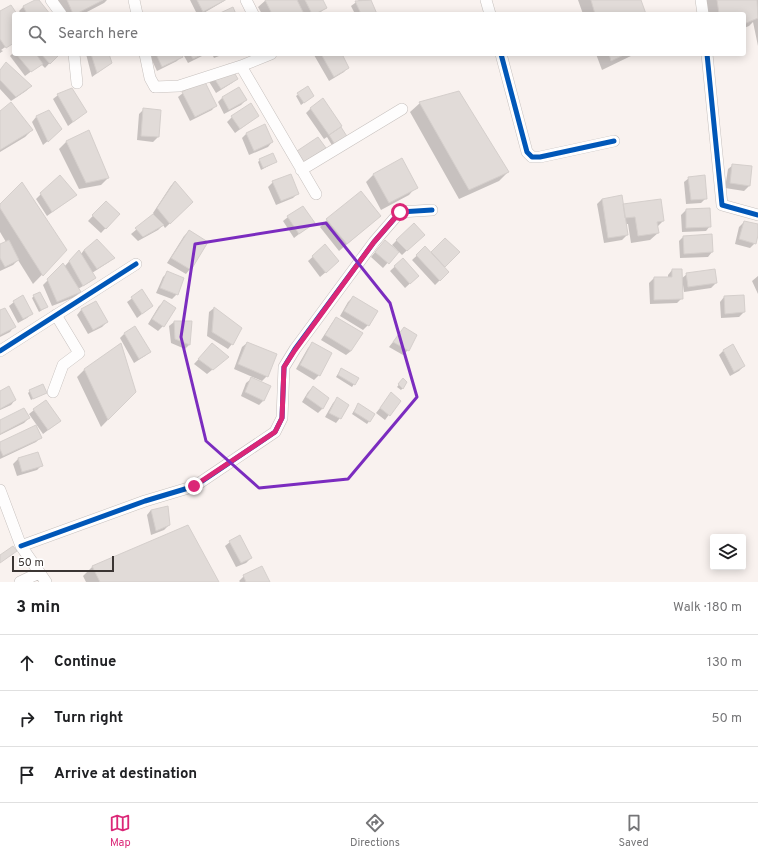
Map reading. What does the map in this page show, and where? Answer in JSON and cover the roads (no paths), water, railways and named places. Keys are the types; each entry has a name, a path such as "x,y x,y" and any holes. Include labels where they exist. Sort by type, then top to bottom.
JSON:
{"street":[{"path":"51,0 60,12"},
{"path":"134,0 137,12"},
{"path":"246,0 252,12"},
{"path":"486,0 489,12"},
{"path":"701,0 703,12"},
{"path":"74,56 76,83"},
{"path":"145,56 150,78 155,87 179,86 241,66 265,56"},
{"path":"502,56 527,152 532,157 540,157 614,141"},
{"path":"707,56 722,205 758,215"},
{"path":"241,66 316,194"},
{"path":"301,170 402,109"},
{"path":"21,546 194,486 275,432 282,418 284,367 295,350 374,242 400,212 432,210"},
{"path":"0,351 136,264"},
{"path":"53,392 63,365 79,353 56,315"},
{"path":"0,490 21,546 43,578 20,582"}]}
